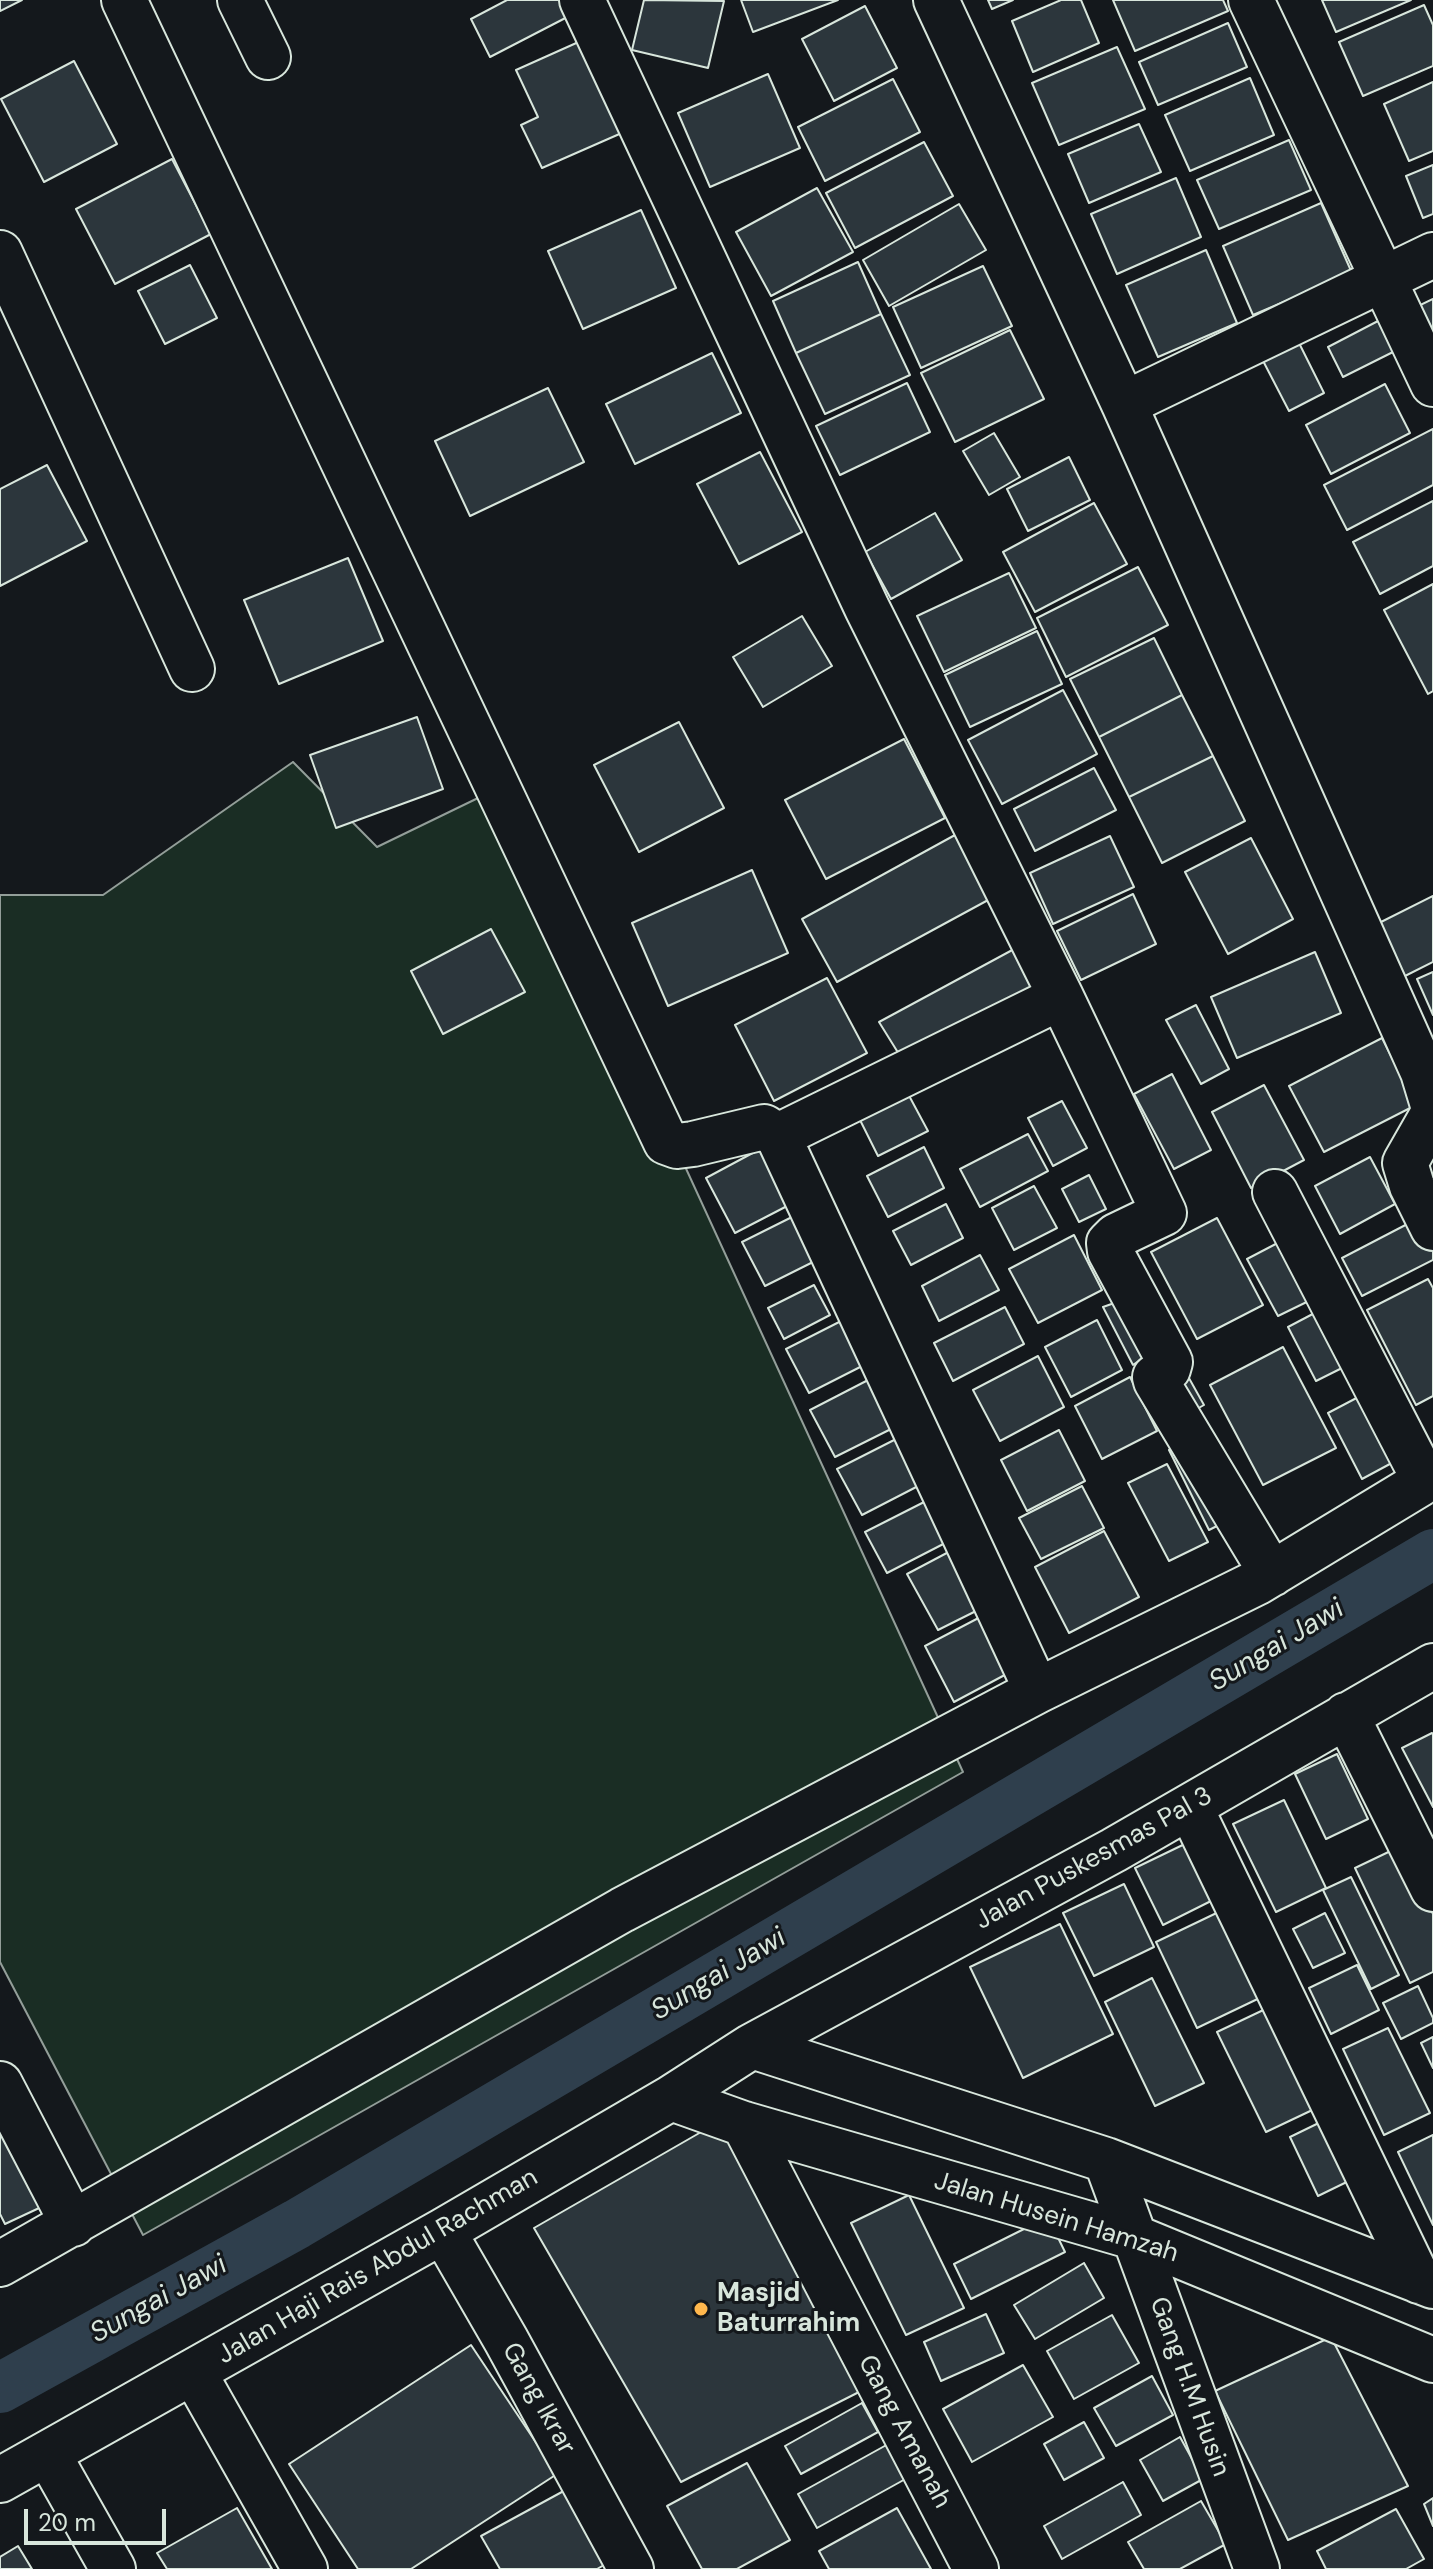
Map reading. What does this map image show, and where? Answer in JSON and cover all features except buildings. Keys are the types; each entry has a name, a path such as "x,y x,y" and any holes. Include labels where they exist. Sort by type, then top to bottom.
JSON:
{"street":[{"path":"124,0 666,1142 677,1146 693,1144 764,1127 778,1136 1037,1691"},
{"path":"240,0 268,57"},
{"path":"582,0 867,608 1061,997 1164,1213 1116,1236 1109,1243 1110,1251 1170,1362 1168,1369 1155,1377 1156,1381 1272,1574"},
{"path":"936,0 1124,404 1423,1072 1433,1105"},
{"path":"1251,0 1433,384"},
{"path":"0,253 192,669"},
{"path":"1124,404 1433,255"},
{"path":"778,1136 1061,997"},
{"path":"1433,1114 1405,1163 1412,1186 1433,1228"},
{"path":"0,2264 622,1910 1037,1691 1272,1574 1429,1478 1275,1192"},
{"name":"Jalan Puskesmas Pal 3","path":"752,2046 1190,1807 1433,1666"},
{"path":"1346,1715 1433,1889"},
{"path":"1190,1807 1426,2284"},
{"path":"752,2046 1106,2160 1426,2284"},
{"name":"Jalan Haji Rais Abdul Rachman","path":"0,2480 443,2231 671,2098 752,2046"},
{"path":"0,2084 73,2224"},
{"name":"Jalan Husein Hamzah","path":"671,2098 744,2124 1134,2237 1433,2360"},
{"name":"Gang Amanah","path":"744,2124 976,2569"},
{"name":"Gang H.M Husin","path":"1106,2160 1257,2569"},
{"name":"Gang Ikrar","path":"443,2231 631,2569"},
{"path":"194,2373 305,2569"},
{"path":"48,2454 113,2569"}],"green space":[{"path":"293,762 377,847 509,783 963,1772 143,2235 0,1962 0,895 103,895"}],"waterway":[{"name":"Sungai Jawi","path":"0,2388 297,2224 1433,1554"}],"place":[{"name":"Masjid Baturrahim","path":"701,2309"}]}
